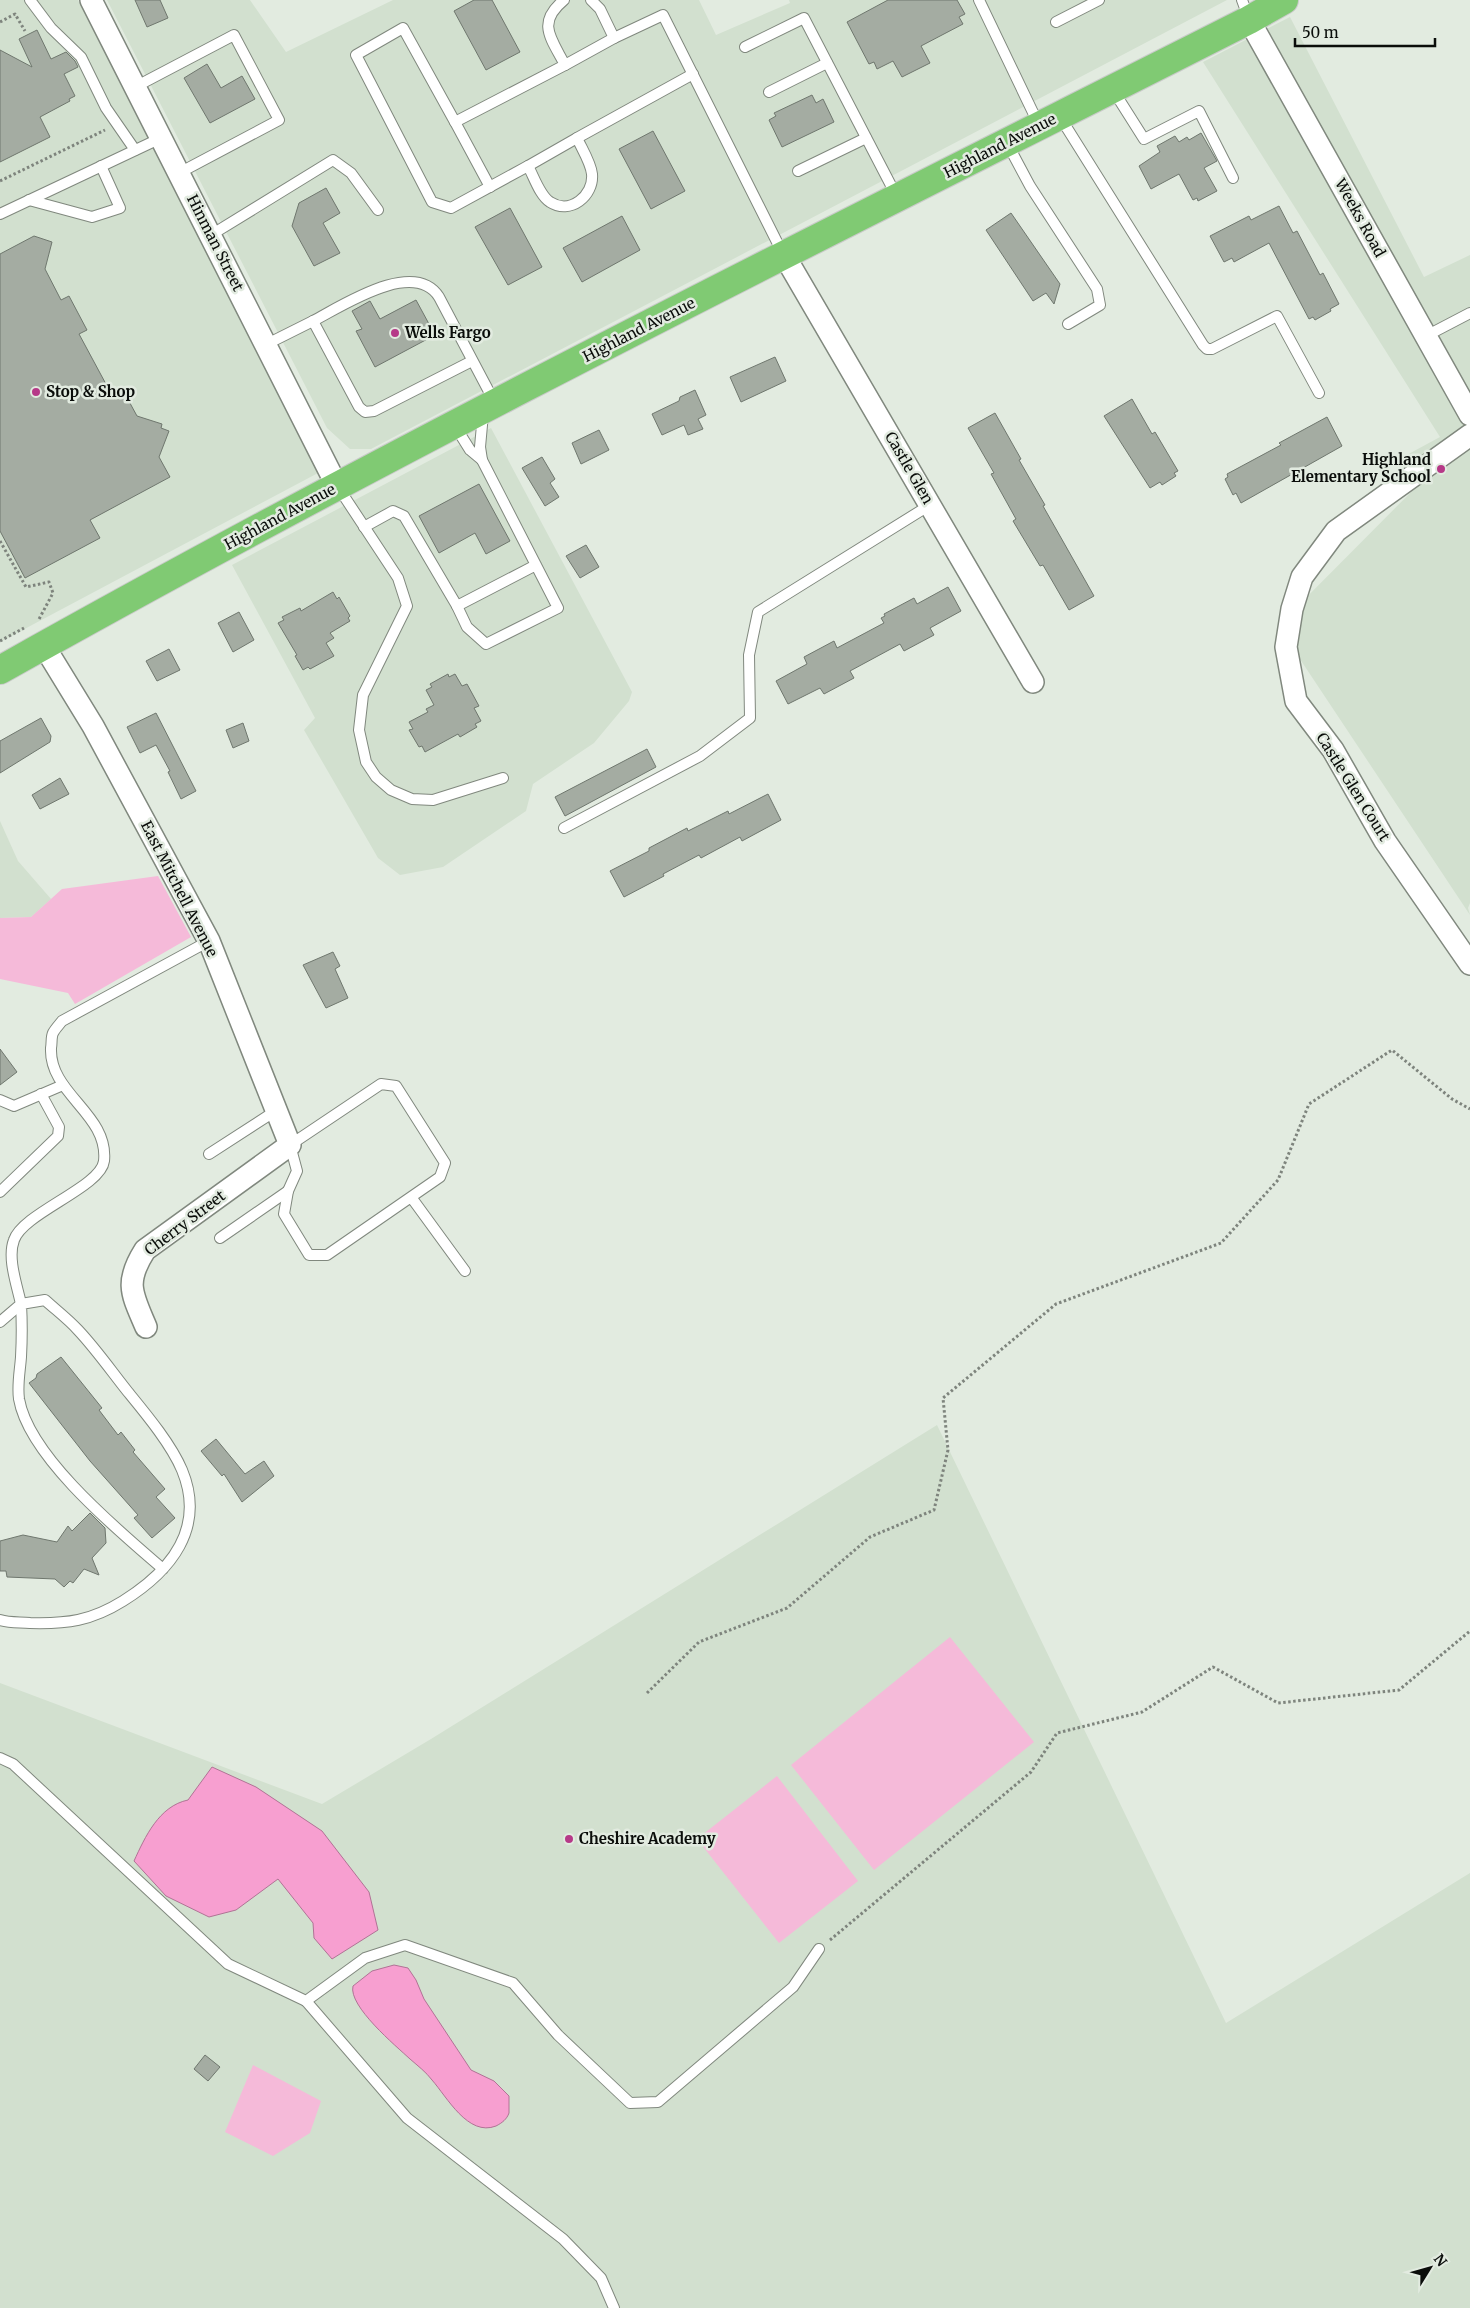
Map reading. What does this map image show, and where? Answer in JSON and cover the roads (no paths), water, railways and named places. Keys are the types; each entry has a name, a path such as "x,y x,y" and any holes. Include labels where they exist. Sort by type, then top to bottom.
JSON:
{"highway":[{"name":"Highland Avenue","path":"0,670 41,633 338,486 784,255 1113,89 1246,10 1284,0"}],"street":[{"name":"Hinman Street","path":"91,0 338,486"},
{"name":"Weeks Road","path":"1246,10 1470,415"},
{"name":"Castle Glen","path":"784,255 1033,682"},
{"name":"Castle Glen Court","path":"1470,435 1336,531 1302,577 1292,609 1286,647 1296,701 1333,750 1385,841 1470,964"},
{"name":"East Mitchell Avenue","path":"41,633 209,941 290,1145"},
{"name":"Cherry Street","path":"146,1327 131,1291 135,1266 145,1250 290,1145"}],"lane":[{"path":"30,0 51,28 81,57 106,108 135,150"},
{"path":"564,0 554,8 547,20 549,35 565,65"},
{"path":"591,0 600,9 614,38"},
{"path":"979,0 1049,121 1203,345 1207,349 1212,349 1277,316 1319,393"},
{"path":"1056,22 1099,0"},
{"path":"454,122 614,38 663,15 784,255"},
{"path":"745,48 804,18 897,198"},
{"path":"490,187 403,28 356,55 432,202 451,208 490,187 528,166 693,74"},
{"path":"136,87 234,35 279,120 179,173"},
{"path":"769,92 827,63"},
{"path":"1113,89 1144,139 1199,111 1233,178"},
{"path":"0,214 161,138"},
{"path":"528,166 549,202 563,207 577,203 588,194 592,172 577,138"},
{"path":"798,171 866,138"},
{"path":"1006,143 1030,186 1097,289 1100,305 1068,324"},
{"path":"211,235 333,160 351,173 378,210"},
{"path":"29,200 92,217 120,208 101,166"},
{"path":"267,344 369,291 410,281 424,284 434,290 472,361 489,407 480,437 482,460 558,608 486,644 467,627 404,516 393,511 364,527"},
{"path":"1426,336 1470,313"},
{"path":"313,321 359,407 365,412 374,410 472,361"},
{"path":"454,425 470,450 482,460"},
{"path":"338,486 398,578 407,606 364,695 359,730 366,762 376,777 391,790 412,799 433,800 503,778"},
{"path":"564,828 700,756 750,718 749,655 758,612 930,504"},
{"path":"456,606 536,565"},
{"path":"163,1569 77,1489 43,1449 30,1429 23,1414 18,1385 22,1332 21,1304 12,1256 14,1239 25,1226 92,1178 104,1164 104,1144 96,1125 63,1085 51,1058 52,1034 62,1021 209,941"},
{"path":"381,1084 396,1086 445,1163 440,1177 327,1255 309,1255 284,1214 288,1191 298,1171 290,1145 381,1084"},
{"path":"0,1100 14,1106 63,1085"},
{"path":"0,1192 58,1136 59,1127 40,1094"},
{"path":"208,1154 277,1110"},
{"path":"220,1238 288,1191"},
{"path":"411,1197 464,1271"},
{"path":"0,1322 21,1304 45,1300 79,1331 152,1422 182,1470 190,1501 188,1527 178,1552 163,1569 131,1596 103,1614 73,1623 33,1623 0,1620"},
{"path":"0,1758 12,1764 228,1964 306,2001 407,2118 563,2239 601,2278 614,2308"},
{"path":"306,2001 364,1958 405,1945 513,1983 558,2035 630,2103 658,2102 793,1987 819,1949"}],"place":[{"name":"Wells Fargo","path":"395,333"},
{"name":"Stop & Shop","path":"36,392"},
{"name":"Highland Elementary School","path":"1441,469"},
{"name":"Cheshire Academy","path":"569,1839"}]}
